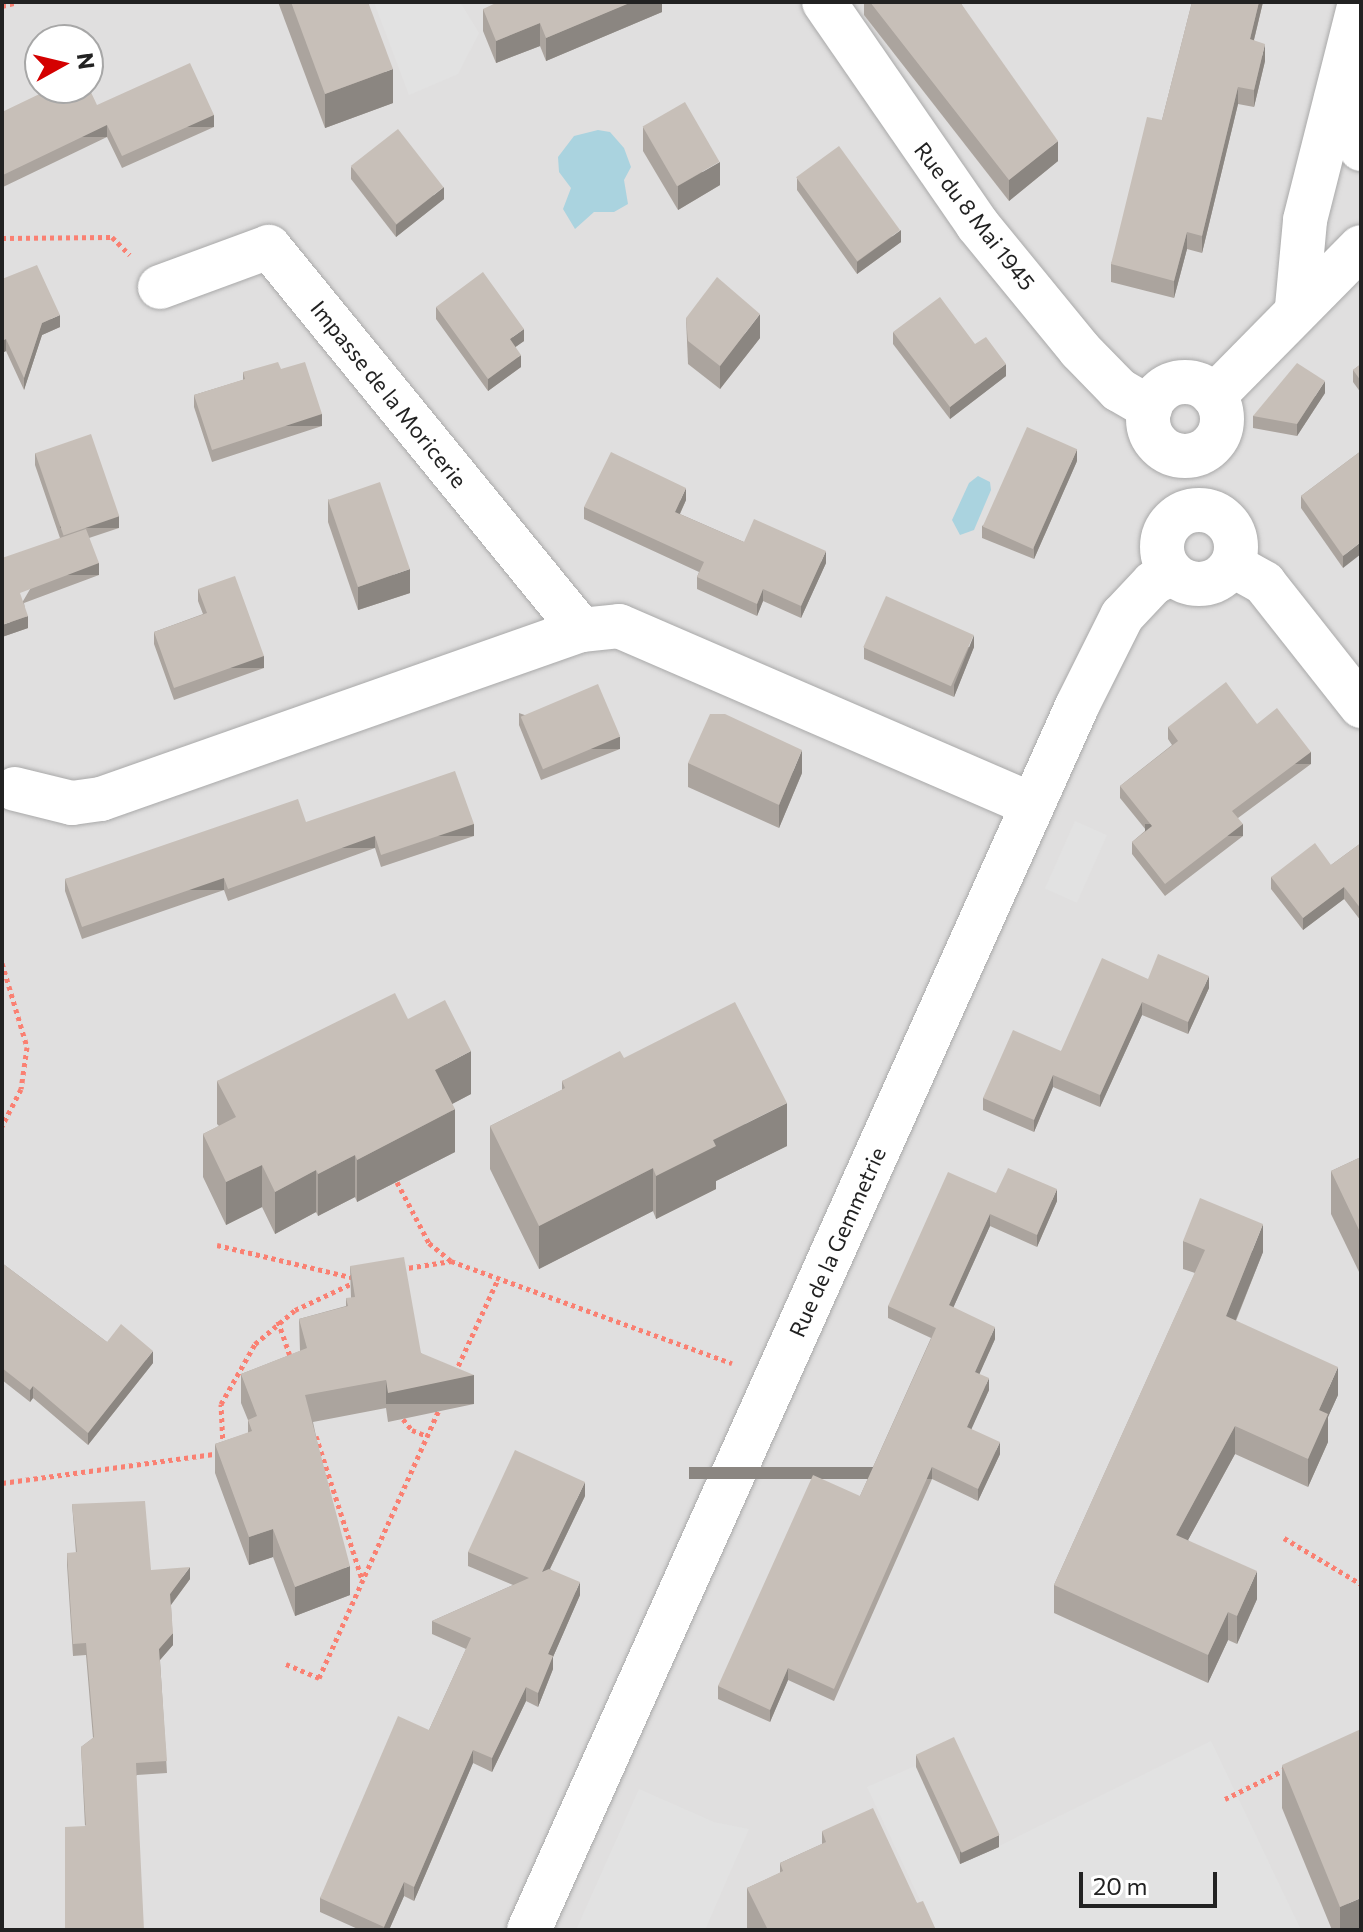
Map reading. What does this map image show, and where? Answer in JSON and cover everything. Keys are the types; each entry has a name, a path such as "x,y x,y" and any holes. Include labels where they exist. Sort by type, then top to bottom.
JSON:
{"street":[{"name":"Rue du 8 Mai 1945","path":"824,2 894,110 977,224 1080,350 1155,428"},
{"path":"1297,307 1305,220 1360,2"},
{"path":"1336,99 1361,149"},
{"name":"Impasse de la Moricerie","path":"160,287 269,247 581,630"},
{"path":"1214,396 1297,307 1361,247"},
{"path":"1182,383 1214,396 1222,419 1215,442 1223,519 1235,541 1232,565 1204,585 1172,573 1162,552 1167,528 1155,428 1160,392 1182,383"},
{"path":"1155,428 1183,456 1215,442"},
{"path":"1167,528 1176,518 1199,510 1223,519"},
{"path":"1232,565 1264,583 1361,706"},
{"name":"Rue de la Gemmetrie","path":"529,1930 1032,805 1122,616 1153,583 1172,573"},
{"path":"15,789 72,803 101,799 581,630 619,626 1032,805"}],"path":[{"path":"2,6 18,2"},
{"path":"2,238 112,237"},
{"path":"2,963 27,1047 21,1089 2,1126"},
{"path":"397,1182 429,1243 451,1261 733,1364"},
{"path":"217,1245 359,1280"},
{"path":"385,1273 451,1261"},
{"path":"2,1483 224,1453 218,1430 226,1390 243,1359 278,1321 325,1293 372,1276"},
{"path":"451,1382 498,1279"},
{"path":"278,1321 293,1367"},
{"path":"286,1664 319,1678 445,1395"},
{"path":"403,1419 412,1430 427,1436"},
{"path":"313,1428 363,1579"},
{"path":"1284,1538 1361,1584"},
{"path":"1225,1799 1293,1765"}],"shaded area":[{"path":"2,2 1361,2 1361,1930 2,1930"},
{"path":"374,2 460,2 479,33 458,74 409,95"},
{"path":"1075,821 1107,835 1077,903 1045,889"},
{"path":"1211,1741 1301,1930 934,1930 867,1787 954,1749 999,1846"},
{"path":"639,1789 714,1822 749,1829 705,1930 576,1930"}],"water":[{"path":"598,130 610,132 624,148 631,167 624,180 628,204 614,212 594,212 575,229 563,209 571,188 559,172 558,157 574,136"},
{"path":"978,476 990,482 991,490 974,530 960,535 952,520 969,483"}],"building":[{"path":"291,2 368,2 393,69 325,94"},
{"path":"498,2 632,2 546,38 540,23 496,41 483,9"},
{"path":"870,2 960,2 1058,141 1009,180"},
{"path":"1192,2 1259,2 1250,39 1265,44 1254,90 1238,87 1202,236 1187,232 1174,281 1111,264 1147,117 1162,120"},
{"path":"190,63 214,115 122,156 107,125 3,175 2,112 24,101 24,104 97,105"},
{"path":"685,102 720,162 677,186 643,126"},
{"path":"398,129 444,187 396,224 351,166"},
{"path":"839,146 900,230 857,261 796,177"},
{"path":"37,265 60,315 42,323 24,378 6,339 2,341 2,279"},
{"path":"483,272 524,329 510,339 521,355 488,379 436,307"},
{"path":"717,277 760,314 720,366 688,341 686,318"},
{"path":"940,297 975,344 986,337 1006,364 950,407 893,332"},
{"path":"278,362 281,369 305,362 322,414 212,450 194,395 245,379 243,372"},
{"path":"1297,363 1325,381 1297,424 1253,416"},
{"path":"1361,364 1361,381 1353,370"},
{"path":"1027,427 1077,449 1033,549 983,527"},
{"path":"91,434 119,516 64,535 35,453"},
{"path":"1361,451 1361,542 1343,556 1301,496"},
{"path":"611,452 686,488 675,512 744,542 754,519 826,551 801,606 763,589 757,604 697,577 704,562 584,507"},
{"path":"380,482 410,569 358,587 328,500"},
{"path":"86,529 99,563 20,593 28,616 2,625 2,558"},
{"path":"235,576 264,656 174,688 154,632 207,613 198,589"},
{"path":"886,596 974,635 951,686 863,647"},
{"path":"1226,682 1257,724 1277,708 1311,752 1232,811 1243,824 1165,884 1132,842 1152,826 1120,786 1178,741 1168,727"},
{"path":"598,684 620,736 543,769 521,717"},
{"path":"710,714 725,714 802,750 779,805 688,763"},
{"path":"455,771 474,824 381,855 375,836 228,889 224,878 82,927 65,879 298,799 306,822"},
{"path":"1315,843 1331,865 1361,843 1361,909 1344,887 1303,918 1271,877"},
{"path":"1158,954 1209,976 1188,1022 1142,1002 1100,1095 1053,1075 1034,1120 983,1098 1013,1030 1061,1051 1102,958 1148,979"},
{"path":"395,993 408,1019 445,1000 471,1051 435,1070 455,1109 357,1160 355,1155 318,1174 316,1170 275,1192 262,1165 226,1182 203,1134 236,1117 217,1081"},
{"path":"735,1002 787,1103 713,1140 716,1146 656,1176 653,1168 539,1226 490,1126 565,1088 562,1081 620,1051 624,1058"},
{"path":"1361,1157 1361,1234 1331,1171"},
{"path":"1008,1168 1057,1189 1037,1235 990,1214 949,1305 995,1327 975,1372 989,1378 967,1427 1000,1442 978,1489 932,1467 834,1689 788,1668 770,1710 718,1686 813,1475 860,1496 936,1328 888,1306 948,1172 996,1193"},
{"path":"1200,1198 1263,1224 1226,1316 1338,1367 1319,1410 1328,1414 1308,1459 1235,1426 1176,1535 1257,1571 1237,1616 1228,1612 1208,1655 1054,1585 1205,1250 1183,1241"},
{"path":"404,1257 421,1353 474,1375 388,1393 386,1380 305,1395 350,1566 295,1587 273,1529 249,1537 215,1444 252,1431 248,1420 257,1416 241,1374 307,1348 299,1319 348,1306 346,1298 355,1297 350,1266"},
{"path":"2,1263 107,1342 121,1324 153,1351 88,1433 33,1386 30,1390 2,1368"},
{"path":"515,1450 585,1482 542,1572 549,1569 580,1582 548,1654 553,1656 538,1693 526,1687 492,1758 473,1750 414,1887 404,1882 384,1927 320,1898 398,1716 429,1730 471,1638 432,1621 529,1578 468,1552"},
{"path":"145,1501 151,1570 190,1567 170,1594 173,1633 159,1649 167,1761 136,1763 144,1930 65,1930 65,1827 86,1826 81,1747 94,1737 86,1643 73,1644 67,1553 77,1552 72,1504"},
{"path":"1361,1729 1361,1898 1340,1907 1282,1765"},
{"path":"954,1737 1000,1835 962,1853 916,1755"},
{"path":"873,1808 917,1903 923,1901 936,1930 768,1930 747,1888 783,1871 780,1863 826,1842 822,1831"}]}
